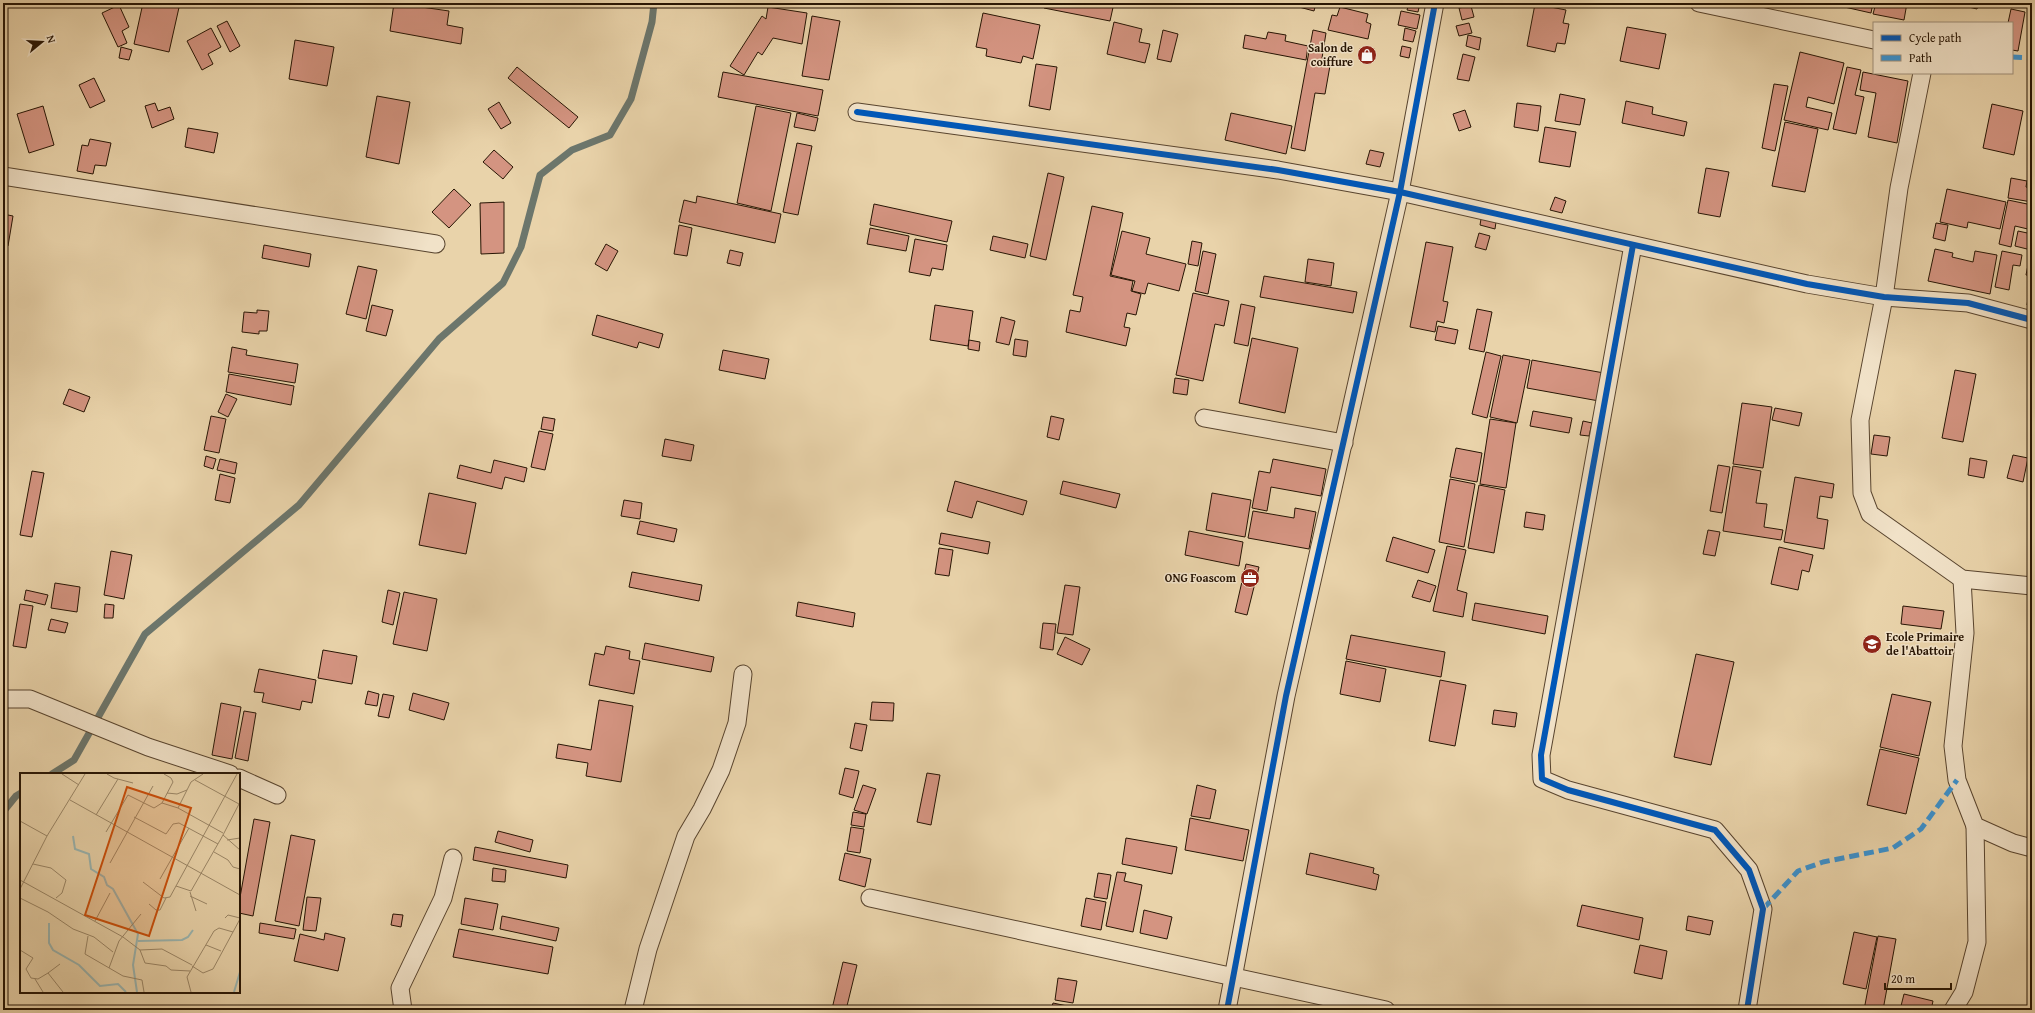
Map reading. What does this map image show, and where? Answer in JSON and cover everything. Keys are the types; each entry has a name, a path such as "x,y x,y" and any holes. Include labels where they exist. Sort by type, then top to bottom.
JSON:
{"street":[{"path":"1226,1010 1234,976 1286,696 1400,192 1435,3"},
{"path":"1699,3 1873,40"},
{"path":"1922,74 1899,188 1884,297 1860,420 1862,493 1870,514 1962,579 2032,586"},
{"path":"856,112 1278,170 1400,192 1633,245 1690,256 1753,273 1884,297 1968,303 2032,320"},
{"path":"3,176 436,244"},
{"path":"1633,245 1541,755 1542,778 1568,790 1715,830 1749,870 1763,909 1747,1010"},
{"path":"1204,418 1344,443"},
{"path":"1953,1010 1964,992 1977,942 1975,826 1958,780 1953,746 1965,632 1962,579"},
{"path":"633,1010 648,949 686,836 702,809 721,770 737,723 743,674"},
{"path":"3,699 30,699 148,747 227,773"},
{"path":"240,778 277,795"},
{"path":"1975,826 2013,843 2032,848"},
{"path":"403,1010 400,988 443,898 453,858"},
{"path":"870,898 1386,1010"}],"building":[{"path":"143,3 180,3 169,52 134,44"},
{"path":"394,3 449,11 447,25 463,28 461,44 390,31"},
{"path":"1045,3 1114,3 1110,21 1044,8"},
{"path":"1300,3 1316,3 1314,11 1299,7"},
{"path":"1409,3 1420,3 1418,12 1407,10"},
{"path":"1820,3 1838,3 1838,6"},
{"path":"1841,3 1873,3 1871,13 1840,6"},
{"path":"1876,3 1907,3 1904,20 1873,14"},
{"path":"1952,3 1979,3 1977,9"},
{"path":"1535,4 1566,10 1563,23 1569,24 1565,44 1557,43 1555,52 1527,46"},
{"path":"119,5 129,27 122,31 127,43 118,47 102,13"},
{"path":"1471,6 1474,17 1462,20 1459,8"},
{"path":"768,7 807,13 802,44 773,38 762,55 758,52 744,75 730,66 762,16 766,19"},
{"path":"1340,7 1368,14 1366,22 1371,24 1368,39 1328,30 1332,15 1337,16"},
{"path":"2011,9 2025,12 2018,51 2013,50 2013,22 2008,22"},
{"path":"1401,11 1420,15 1417,29 1398,25"},
{"path":"983,13 1040,25 1033,59 1023,56 1021,63 986,56 987,49 976,47"},
{"path":"812,16 840,21 829,80 802,76"},
{"path":"227,21 240,46 230,52 217,26"},
{"path":"1114,22 1142,29 1139,42 1150,44 1145,63 1107,54"},
{"path":"1469,23 1472,33 1459,36 1456,26"},
{"path":"1627,27 1666,34 1659,69 1620,61"},
{"path":"211,28 221,47 208,54 213,64 202,70 187,41"},
{"path":"1405,28 1416,31 1413,42 1403,40"},
{"path":"1163,30 1178,34 1171,62 1157,59"},
{"path":"1313,30 1326,33 1322,58 1331,60 1325,94 1315,93 1305,151 1291,148"},
{"path":"1268,32 1286,35 1285,41 1308,46 1306,60 1243,48 1245,35 1266,39"},
{"path":"1468,35 1481,38 1479,50 1466,46"},
{"path":"295,40 334,47 327,86 289,79"},
{"path":"1402,46 1411,48 1409,58 1400,56"},
{"path":"121,47 132,50 129,60 119,58"},
{"path":"1800,52 1844,63 1834,104 1808,97 1806,107 1832,113 1828,130 1784,120"},
{"path":"1463,54 1475,57 1469,81 1457,79"},
{"path":"1036,64 1057,67 1050,110 1029,106"},
{"path":"517,67 578,117 569,128 508,78"},
{"path":"1847,67 1861,70 1855,95 1864,97 1856,134 1833,129"},
{"path":"723,72 823,90 818,116 718,97"},
{"path":"1863,72 1908,81 1897,143 1868,137 1876,93 1860,90"},
{"path":"94,78 105,101 90,108 79,85"},
{"path":"1774,84 1788,86 1775,151 1762,148"},
{"path":"1560,94 1585,99 1580,125 1555,121"},
{"path":"377,96 410,102 399,164 366,157"},
{"path":"1626,101 1653,107 1652,114 1687,122 1684,136 1622,123"},
{"path":"499,102 511,123 501,129 488,109"},
{"path":"155,103 158,111 170,107 174,119 152,128 145,106"},
{"path":"1517,103 1541,106 1538,131 1514,127"},
{"path":"1992,104 2023,111 2014,155 1983,148"},
{"path":"43,106 54,145 29,153 17,114"},
{"path":"756,106 791,113 771,211 737,203"},
{"path":"1465,110 1471,127 1459,131 1453,114"},
{"path":"797,113 818,118 815,131 794,127"},
{"path":"1231,113 1292,126 1286,154 1225,140"},
{"path":"1785,122 1818,129 1805,192 1772,186"},
{"path":"1545,127 1576,132 1570,167 1539,162"},
{"path":"188,128 218,133 214,153 185,147"},
{"path":"90,139 111,143 106,166 95,165 93,174 77,171 82,145 88,146"},
{"path":"797,143 812,146 798,215 783,212"},
{"path":"494,150 513,167 503,179 483,162"},
{"path":"1370,150 1384,153 1380,167 1366,164"},
{"path":"1706,168 1729,172 1720,217 1698,213"},
{"path":"1048,173 1064,177 1046,260 1030,256"},
{"path":"2011,178 2027,181 2026,187 2032,189 2032,202 2008,198"},
{"path":"454,189 471,205 449,228 432,212"},
{"path":"1947,189 2006,202 2000,229 1968,222 1967,228 1940,222"},
{"path":"697,196 781,214 775,243 679,222 684,200 696,203"},
{"path":"1555,197 1566,201 1562,213 1550,210"},
{"path":"2008,200 2032,205 2032,230 2015,226 2011,247 1999,244"},
{"path":"504,202 504,253 481,254 480,203"},
{"path":"874,204 952,221 947,242 870,225"},
{"path":"1092,206 1123,213 1110,276 1133,281 1131,291 1141,294 1136,315 1127,313 1124,327 1130,328 1126,346 1066,332 1070,310 1080,312 1083,297 1073,295"},
{"path":"3,214 13,216 8,246 3,245"},
{"path":"1481,219 1496,222 1495,229 1480,225"},
{"path":"1936,223 1948,225 1945,241 1933,238"},
{"path":"679,225 692,228 687,256 674,254"},
{"path":"870,228 909,236 906,251 867,244"},
{"path":"1122,231 1150,238 1146,254 1186,264 1179,291 1148,283 1145,294 1132,291 1135,281 1111,275"},
{"path":"2018,231 2032,234 2032,276 2026,275 2031,250 2015,246"},
{"path":"1479,233 1490,236 1486,250 1475,247"},
{"path":"993,236 1028,244 1025,258 990,250"},
{"path":"915,239 947,245 943,270 932,268 930,276 909,272"},
{"path":"1192,241 1202,243 1198,266 1188,264"},
{"path":"1426,242 1453,247 1443,301 1448,302 1444,323 1437,321 1435,332 1410,327"},
{"path":"606,244 618,251 607,271 595,264"},
{"path":"264,245 311,254 309,267 262,258"},
{"path":"1935,249 1953,253 1952,257 1973,262 1975,251 1997,255 1990,294 1928,281"},
{"path":"730,250 743,253 740,266 727,263"},
{"path":"1203,251 1216,254 1208,294 1195,291"},
{"path":"2002,251 2022,255 2020,266 2013,265 2009,290 1995,287"},
{"path":"1308,259 1334,263 1331,286 1305,282"},
{"path":"358,266 377,270 366,319 346,314"},
{"path":"1264,276 1357,292 1353,313 1260,297"},
{"path":"2032,280 2032,306 2027,305"},
{"path":"1193,293 1229,301 1224,326 1215,324 1203,381 1176,375"},
{"path":"1241,304 1255,307 1248,346 1234,343"},
{"path":"372,305 393,310 386,336 366,331"},
{"path":"935,305 973,311 968,346 930,340"},
{"path":"1477,309 1492,312 1484,352 1469,349"},
{"path":"257,310 269,311 267,331 259,331 259,334 242,332 244,312 257,313"},
{"path":"597,315 663,334 659,348 639,342 637,348 592,335"},
{"path":"1001,317 1015,321 1009,345 996,342"},
{"path":"1438,326 1458,330 1455,344 1435,340"},
{"path":"1252,338 1298,348 1285,413 1239,403"},
{"path":"1015,339 1028,341 1026,357 1013,355"},
{"path":"969,340 980,342 979,351 968,349"},
{"path":"232,347 247,350 246,355 298,364 295,383 228,372"},
{"path":"723,350 769,359 765,379 719,370"},
{"path":"1486,352 1501,356 1487,418 1472,414"},
{"path":"1503,355 1530,360 1517,423 1490,417"},
{"path":"1532,360 1604,373 1599,401 1527,388"},
{"path":"1955,370 1976,374 1963,442 1942,438"},
{"path":"229,374 294,386 291,405 226,392"},
{"path":"1175,378 1189,380 1187,395 1173,393"},
{"path":"69,389 90,397 84,412 63,404"},
{"path":"226,394 237,399 228,417 218,412"},
{"path":"1742,403 1772,407 1763,468 1733,464"},
{"path":"1775,408 1802,413 1799,426 1772,420"},
{"path":"1533,411 1572,418 1569,433 1530,426"},
{"path":"211,416 226,419 219,453 204,450"},
{"path":"1051,416 1064,419 1059,440 1047,437"},
{"path":"543,417 555,419 553,431 541,429"},
{"path":"1490,419 1516,423 1506,488 1480,484"},
{"path":"1583,421 1592,423 1589,436 1580,435"},
{"path":"539,431 553,434 545,470 531,467"},
{"path":"1874,435 1890,437 1887,456 1871,454"},
{"path":"665,439 694,445 691,461 662,456"},
{"path":"1456,448 1482,453 1477,482 1450,477"},
{"path":"2013,455 2028,458 2023,482 2007,478"},
{"path":"206,456 216,459 213,469 204,466"},
{"path":"1970,458 1987,461 1984,478 1968,475"},
{"path":"220,459 237,463 235,474 217,470"},
{"path":"1273,459 1326,469 1321,496 1271,487 1267,511 1252,508 1259,471 1270,473"},
{"path":"494,460 527,468 524,482 505,477 502,489 457,478 460,465 491,473"},
{"path":"1718,465 1730,467 1722,513 1710,511"},
{"path":"1733,466 1761,471 1756,503 1767,504 1764,527 1783,530 1781,540 1723,531"},
{"path":"32,471 44,473 32,537 20,535"},
{"path":"220,474 235,478 230,503 215,500"},
{"path":"1795,477 1834,484 1832,498 1820,496 1817,518 1828,520 1824,549 1784,542"},
{"path":"1450,479 1475,484 1464,547 1439,542"},
{"path":"955,481 1027,501 1023,515 977,501 972,518 947,511"},
{"path":"1063,481 1120,494 1116,508 1060,494"},
{"path":"1479,485 1505,490 1494,553 1468,548"},
{"path":"429,493 476,503 466,554 419,545"},
{"path":"1212,493 1251,500 1245,537 1206,530"},
{"path":"624,500 642,503 640,519 621,516"},
{"path":"1295,508 1316,512 1309,549 1248,538 1253,511 1294,518"},
{"path":"1526,512 1545,515 1543,530 1524,527"},
{"path":"640,521 677,529 674,542 637,534"},
{"path":"1708,530 1720,532 1715,556 1703,554"},
{"path":"1189,531 1243,542 1239,566 1185,555"},
{"path":"941,533 990,542 988,554 939,544"},
{"path":"1393,537 1435,550 1428,573 1386,561"},
{"path":"1447,546 1466,550 1457,590 1467,593 1463,617 1433,611"},
{"path":"1779,547 1813,555 1809,572 1802,570 1798,590 1771,584"},
{"path":"939,548 953,550 949,576 935,574"},
{"path":"111,551 132,555 124,599 104,595"},
{"path":"1246,564 1259,567 1247,615 1235,612"},
{"path":"632,572 702,585 699,601 629,587"},
{"path":"1418,580 1436,586 1430,602 1412,597"},
{"path":"55,583 80,587 77,612 51,608"},
{"path":"1065,585 1080,587 1073,635 1057,633"},
{"path":"26,590 48,595 45,605 24,600"},
{"path":"388,590 400,593 393,625 382,622"},
{"path":"404,592 437,599 427,651 393,644"},
{"path":"798,602 855,613 853,627 796,616"},
{"path":"1475,603 1548,616 1545,634 1472,620"},
{"path":"20,604 33,606 26,648 13,646"},
{"path":"105,604 114,605 113,618 104,618"},
{"path":"1903,606 1944,611 1941,629 1901,624"},
{"path":"51,619 68,623 65,633 48,630"},
{"path":"1043,623 1056,624 1053,650 1040,648"},
{"path":"1351,635 1445,652 1441,677 1346,659"},
{"path":"1065,637 1090,649 1082,665 1057,654"},
{"path":"645,643 714,657 711,672 642,659"},
{"path":"606,646 630,651 629,659 640,661 634,694 589,685 595,653 604,655"},
{"path":"323,650 357,656 352,684 318,678"},
{"path":"1696,654 1734,662 1711,765 1674,757"},
{"path":"1346,661 1386,669 1380,702 1340,694"},
{"path":"259,669 316,680 312,703 302,701 300,710 262,702 264,693 254,692"},
{"path":"1440,680 1466,685 1455,746 1429,741"},
{"path":"368,691 379,694 377,706 365,704"},
{"path":"413,693 449,703 444,720 409,710"},
{"path":"383,694 394,696 389,718 378,716"},
{"path":"1892,694 1931,702 1919,756 1880,747"},
{"path":"599,700 633,706 621,782 586,776 588,763 556,758 558,744 591,750"},
{"path":"872,702 894,703 893,721 870,720"},
{"path":"221,703 241,707 232,759 212,755"},
{"path":"1494,710 1517,713 1515,727 1492,724"},
{"path":"244,711 256,713 248,761 235,758"},
{"path":"855,723 867,725 862,751 850,748"},
{"path":"1880,749 1919,758 1906,814 1867,805"},
{"path":"845,768 859,771 853,798 839,794"},
{"path":"927,773 940,775 931,825 917,822"},
{"path":"863,785 876,789 867,814 854,810"},
{"path":"1197,785 1216,790 1210,819 1191,816"},
{"path":"853,812 866,814 864,827 851,825"},
{"path":"1190,818 1249,830 1243,861 1185,850"},
{"path":"254,819 270,822 253,916 240,913 240,897"},
{"path":"851,827 864,829 860,853 847,851"},
{"path":"498,831 533,840 530,852 495,842"},
{"path":"291,835 315,840 299,926 275,921"},
{"path":"1126,838 1177,847 1172,874 1122,864"},
{"path":"475,847 568,865 566,878 473,860"},
{"path":"845,853 871,859 865,887 839,880"},
{"path":"1310,853 1374,868 1373,873 1379,875 1376,890 1306,874"},
{"path":"493,868 506,870 505,882 492,881"},
{"path":"1117,872 1126,873 1124,881 1142,885 1133,932 1106,926"},
{"path":"1098,873 1111,875 1107,899 1094,897"},
{"path":"307,897 321,898 316,931 303,930"},
{"path":"465,898 498,904 493,930 461,924"},
{"path":"1086,898 1106,902 1101,930 1081,926"},
{"path":"1582,905 1643,918 1639,940 1577,926"},
{"path":"1144,910 1172,917 1167,939 1140,933"},
{"path":"393,914 403,915 401,927 391,925"},
{"path":"502,916 559,928 556,941 500,929"},
{"path":"1688,916 1713,921 1710,935 1686,930"},
{"path":"260,923 296,929 294,939 259,933"},
{"path":"459,929 553,947 548,974 453,957"},
{"path":"1854,932 1877,937 1866,989 1843,984"},
{"path":"325,933 345,938 338,971 294,961 300,934 324,940"},
{"path":"1878,936 1896,939 1883,1010 1864,1010"},
{"path":"1640,945 1667,951 1662,979 1634,973"},
{"path":"843,962 857,965 846,1010 836,1010 832,1009"},
{"path":"1058,978 1077,981 1073,1003 1055,1000"},
{"path":"1904,994 1933,1001 1931,1010 1900,1010"},
{"path":"1053,1003 1072,1007 1072,1010 1051,1010"}],"waterway":[{"path":"54,773 74,760 145,634 299,505 439,339 503,283 521,247 540,175 572,150 610,135 631,99 652,22 654,3"},
{"path":"3,812 16,796 20,794"}],"marked path":[{"path":"2013,57 2032,58"},
{"path":"1763,909 1798,871 1823,862 1893,848 1921,829 1957,780"}],"cycle path":[{"path":"1227,1010 1286,696 1400,192 1435,3"},
{"path":"857,112 1278,170 1400,192 1807,284 1884,297 1968,303 2032,320"},
{"path":"1633,245 1541,755 1542,779 1568,790 1715,830 1749,870 1763,909 1747,1010"}],"place":[{"name":"Salon de coiffure","path":"1367,55"},
{"name":"ONG Foascom","path":"1250,578"},
{"name":"Ecole Primaire de l'Abattoir","path":"1872,644"}]}
